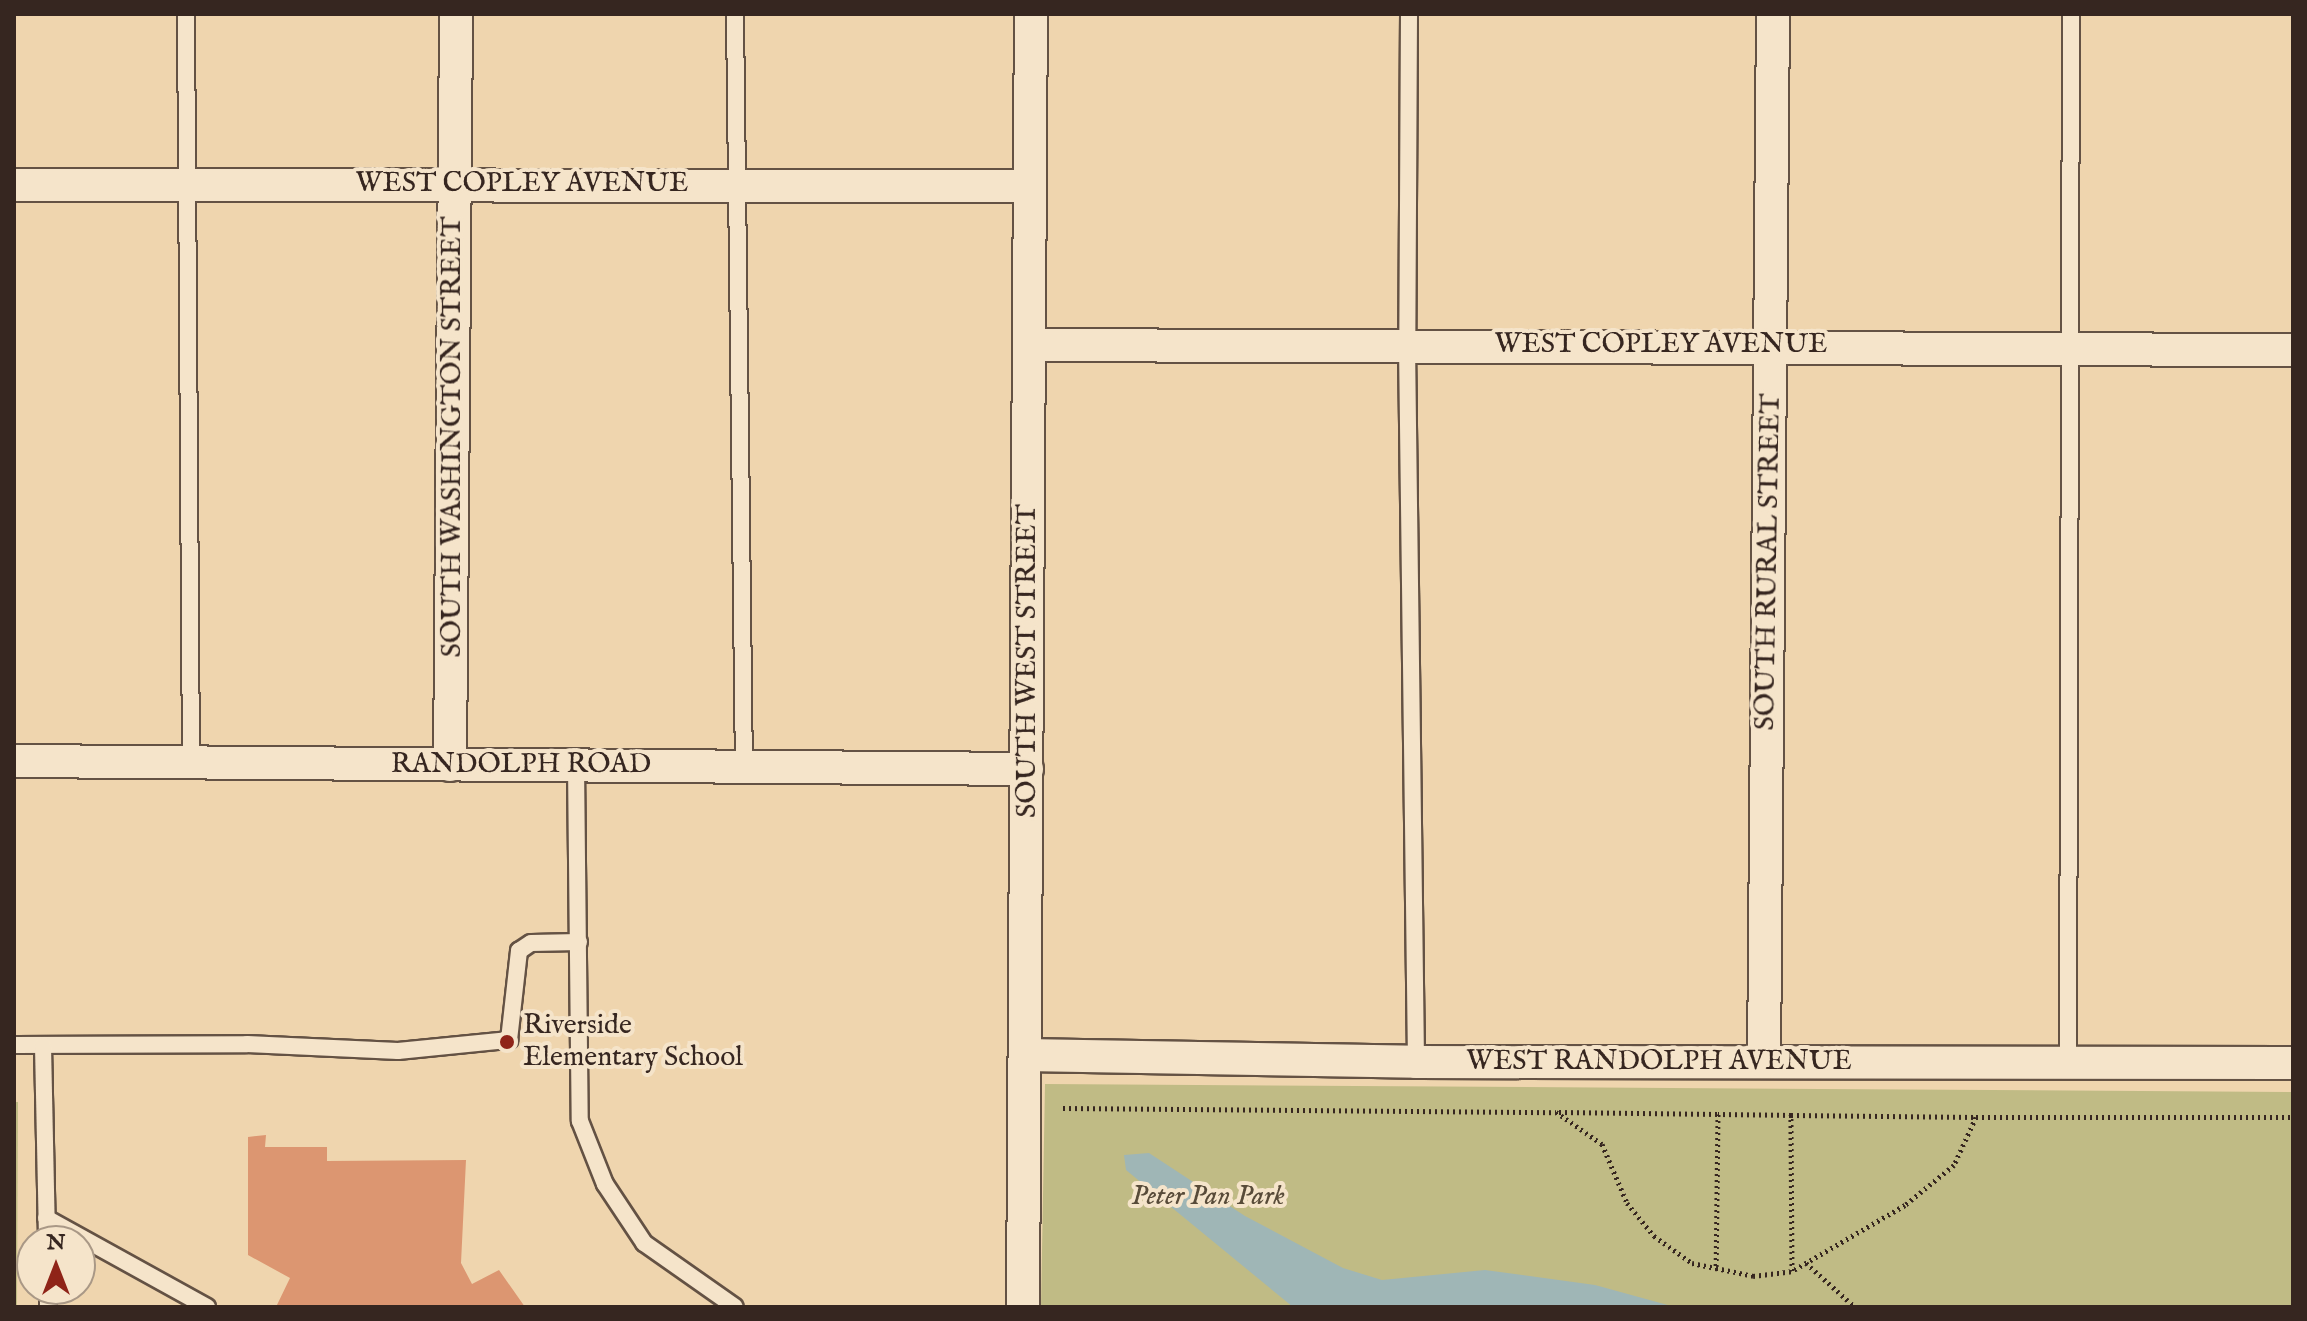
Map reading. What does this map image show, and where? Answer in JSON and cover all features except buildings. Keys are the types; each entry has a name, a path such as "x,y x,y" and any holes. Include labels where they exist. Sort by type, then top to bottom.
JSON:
{"street":[{"name":"SOUTH WASHINGTON STREET","path":"450,765 456,14"},
{"name":"SOUTH WEST STREET","path":"1023,1307 1031,14"},
{"name":"SOUTH RURAL STREET","path":"1764,1062 1773,14"},
{"name":"WEST COPLEY AVENUE","path":"14,185 735,183 1029,186"},
{"name":"WEST COPLEY AVENUE","path":"1030,345 1772,345 2293,350"},
{"name":"RANDOLPH ROAD","path":"14,761 1027,769"},
{"name":"WEST RANDOLPH AVENUE","path":"1025,1055 1416,1062 2293,1063"}],"lane":[{"path":"186,14 190,186 191,763"},
{"path":"735,14 744,767"},
{"path":"1409,14 1407,345 1416,1062"},
{"path":"2068,1063 2071,14"},
{"path":"576,765 580,1121 605,1184 644,1243 735,1307"},
{"path":"14,1045 247,1044 398,1051 509,1040 519,951 531,943 579,942"},
{"path":"43,1046 46,1225"},
{"path":"46,1218 207,1307"}],"path":[{"path":"1063,1108 2293,1117"},
{"path":"1556,1112 1602,1144 1627,1203 1654,1236 1692,1263 1753,1276 1792,1271 1905,1205 1954,1165 1976,1117"},
{"path":"1716,1268 1718,1114"},
{"path":"1791,1115 1792,1271"},
{"path":"1806,1263 1855,1307"}],"green space":[{"name":"Peter Pan Park","path":"1045,1084 2293,1092 2293,1307 1041,1307"},
{"path":"14,1102 18,1102 17,1307 14,1307"}],"water":[{"path":"1149,1153 1245,1216 1343,1268 1382,1280 1485,1270 1595,1285 1675,1307 1293,1307 1126,1170 1124,1155"}],"place":[{"name":"Riverside Elementary School","path":"507,1042"}]}
